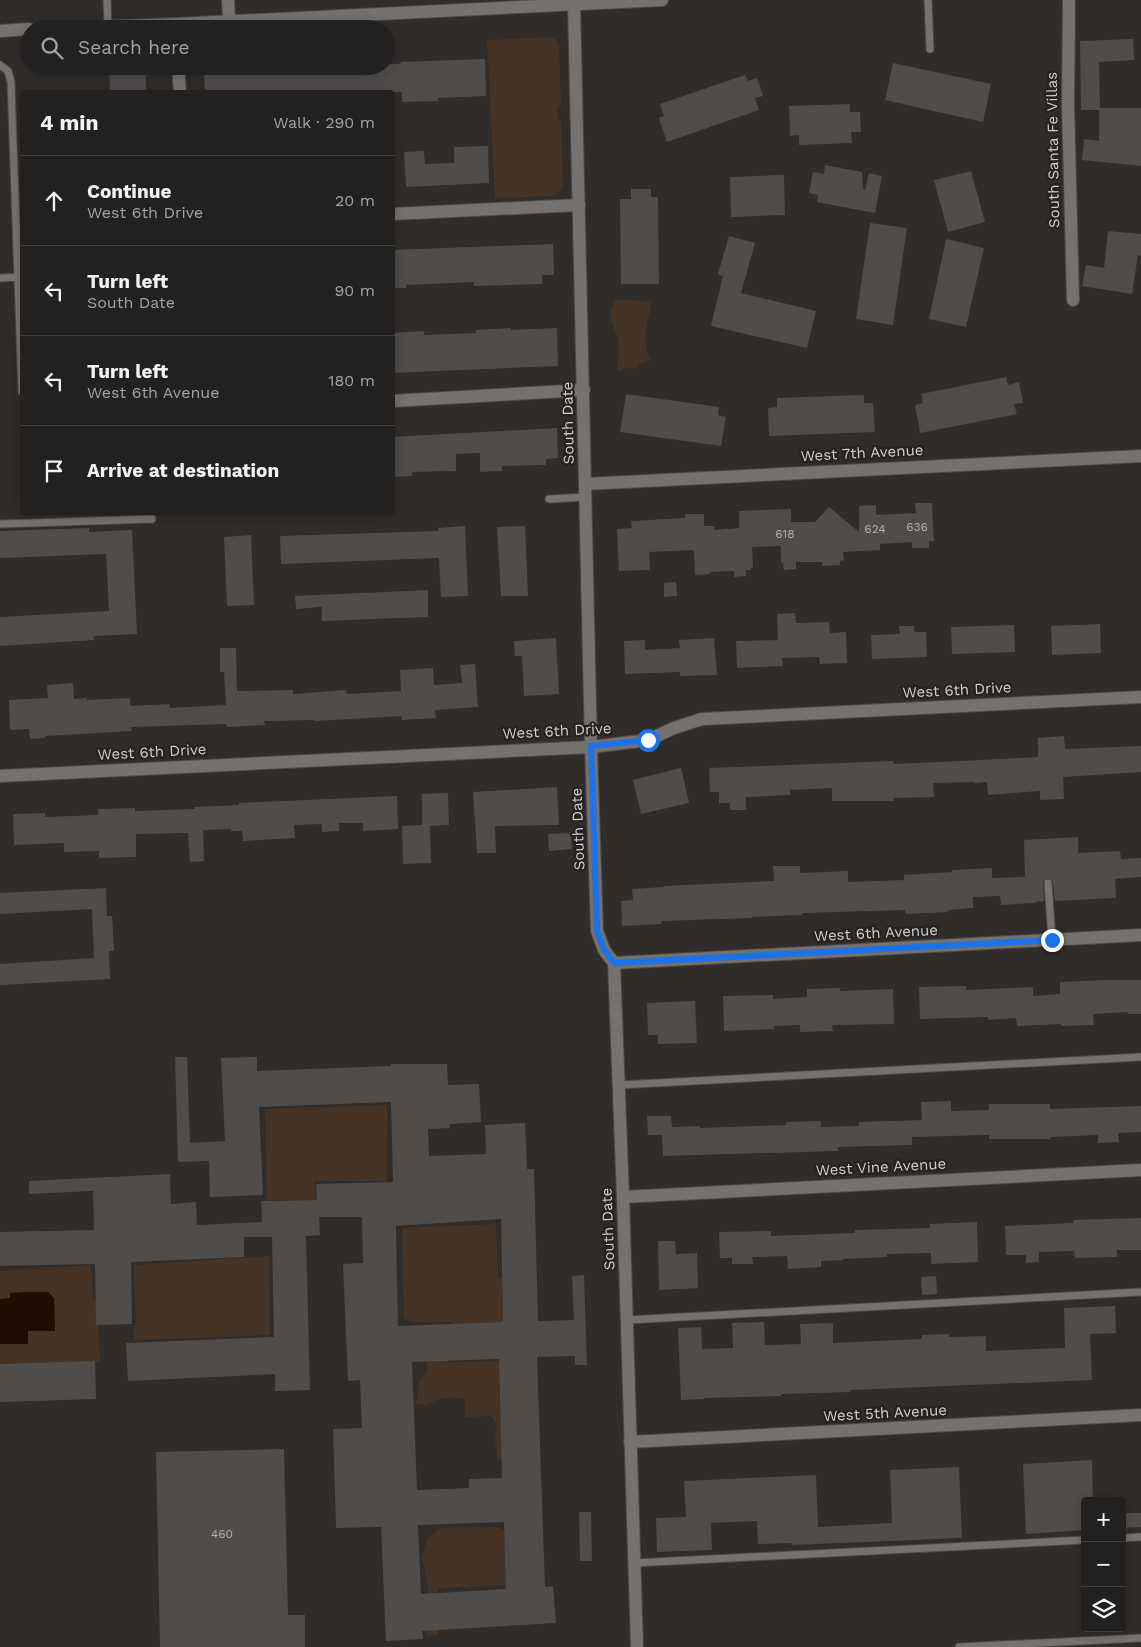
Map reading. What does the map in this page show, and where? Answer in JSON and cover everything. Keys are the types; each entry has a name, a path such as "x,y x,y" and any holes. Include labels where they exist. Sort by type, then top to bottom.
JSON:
{"street":[{"path":"228,0 229,20 662,0"},
{"name":"South Santa Fe Villas","path":"1069,0 1068,104 1072,300"},
{"name":"South Date","path":"574,4 597,931 604,950 614,963 624,1197 636,1647"},
{"path":"0,31 20,30"},
{"path":"179,75 180,90"},
{"path":"395,214 579,205"},
{"path":"395,401 584,390"},
{"name":"West 7th Avenue","path":"585,484 1141,456"},
{"name":"West 6th Drive","path":"0,776 591,746 648,740 674,728 702,719 1141,697"},
{"name":"West 6th Avenue","path":"614,963 1141,935"},
{"name":"West Vine Avenue","path":"624,1197 1141,1170"},
{"name":"West 5th Avenue","path":"630,1442 1141,1415"}],"lane":[{"path":"107,0 108,20"},
{"path":"928,0 930,49"},
{"path":"0,66 8,72 11,82 20,258"},
{"path":"0,278 20,277"},
{"path":"549,499 586,498"},
{"path":"0,524 152,519"},
{"path":"1048,883 1052,940"},
{"path":"619,1085 1141,1057"},
{"path":"627,1320 1141,1292"},
{"path":"1126,1538 1141,1537"},
{"path":"634,1563 1081,1540"},
{"path":"959,1647 1141,1638"}],"shaded area":[{"path":"551,37 556,40 559,46 561,107 557,107 558,120 561,121 563,186 558,193 552,196 495,198 487,40"},
{"path":"616,300 652,301 645,338 651,360 639,364 639,367 618,371 619,346 611,317 612,306"},
{"path":"387,1105 387,1181 315,1181 316,1200 267,1200 265,1109"},
{"path":"496,1224 498,1277 502,1278 503,1324 454,1325 450,1322 412,1322 404,1318 402,1228"},
{"path":"269,1256 270,1335 135,1340 133,1334 136,1322 134,1265"},
{"path":"91,1265 94,1300 97,1301 100,1362 0,1364 0,1344 28,1344 28,1331 55,1330 54,1298 48,1292 11,1293 11,1298 0,1299 0,1271"},
{"path":"48,1292 54,1298 55,1331 28,1331 28,1344 0,1344 0,1299 10,1298 10,1293"},
{"path":"448,1359 449,1362 498,1361 501,1373 499,1391 506,1459 498,1460 495,1443 496,1423 491,1416 465,1417 464,1399 439,1399 426,1405 416,1404 420,1380 426,1373 427,1360"},
{"path":"499,1527 504,1531 508,1546 512,1585 438,1588 438,1635 427,1636 429,1618 427,1606 428,1587 422,1557 427,1539 441,1528"}],"building":[{"path":"1133,39 1134,60 1099,62 1100,108 1141,108 1141,166 1082,160 1084,139 1099,141 1099,110 1081,110 1080,41"},
{"path":"485,59 486,96 438,98 438,101 402,102 402,92 395,92 395,90 205,90 204,75 395,75 395,64 401,64 400,62"},
{"path":"893,63 991,84 983,122 885,100"},
{"path":"109,75 146,75 146,90 110,90"},
{"path":"745,75 748,81 757,78 763,96 755,98 759,110 667,142 659,118 664,116 660,104"},
{"path":"850,104 850,112 860,112 861,132 851,132 852,143 799,145 799,135 790,136 789,106"},
{"path":"488,146 489,183 406,187 404,152 424,151 425,164 454,163 454,147"},
{"path":"825,165 862,172 863,189 865,190 869,173 882,176 875,213 817,202 818,195 809,193 813,172 824,174"},
{"path":"971,171 985,222 948,232 934,180"},
{"path":"784,175 785,215 731,217 730,177"},
{"path":"631,189 651,189 651,197 658,197 659,284 621,284 620,199 631,199"},
{"path":"870,223 907,228 893,325 856,319"},
{"path":"1108,231 1141,234 1141,256 1138,255 1132,294 1082,286 1086,265 1104,268"},
{"path":"729,236 755,243 741,293 816,311 807,348 711,326 723,276 718,274"},
{"path":"946,239 984,248 966,327 929,319"},
{"path":"553,244 554,275 542,275 542,284 474,286 474,282 406,285 407,288 395,288 395,250"},
{"path":"557,328 558,366 395,373 395,333 424,331 424,335 476,333 476,330"},
{"path":"1006,377 1008,385 1019,382 1023,403 1014,404 1017,414 920,433 915,405 923,403 921,394"},
{"path":"626,394 719,407 718,415 726,417 721,446 620,432"},
{"path":"864,395 864,403 873,403 875,432 769,436 768,408 777,407 777,398"},
{"path":"557,428 558,458 546,459 546,465 502,466 502,471 480,472 480,453 456,454 456,471 412,472 412,476 395,477 395,437"},
{"path":"915,503 932,503 934,541 929,541 929,548 912,548 912,542 880,544 880,550 843,552 844,560 840,561 840,565 822,566 822,562 796,562 796,569 784,570 783,563 781,563 781,546 752,547 753,568 746,570 746,576 734,577 734,571 695,575 694,550 649,552 650,570 619,571 617,529 632,528 631,521 685,518 685,514 704,514 704,526 714,526 714,530 739,528 739,511 791,509 791,522 815,522 829,507 859,532 859,506 876,505 876,515 916,513"},
{"path":"465,526 468,596 441,597 439,558 281,564 280,536 438,531 438,528"},
{"path":"525,526 528,596 501,596 497,527"},
{"path":"89,528 89,532 132,530 137,634 93,636 94,640 0,646 0,617 109,611 106,554 0,558 0,531"},
{"path":"251,535 254,605 227,606 224,537"},
{"path":"676,582 677,596 664,597 664,583"},
{"path":"428,590 428,617 322,621 322,607 296,609 295,596"},
{"path":"795,613 796,623 829,622 830,633 846,632 847,663 820,664 819,657 782,658 783,666 737,668 736,641 778,640 777,614"},
{"path":"1100,624 1101,653 1052,655 1051,626"},
{"path":"1014,625 1015,652 952,654 951,627"},
{"path":"899,626 914,626 914,632 926,632 927,657 872,659 871,635 900,634"},
{"path":"556,638 559,694 524,696 522,656 515,656 514,641"},
{"path":"714,638 717,675 680,676 680,672 625,674 624,641 645,640 645,650 680,648 679,640"},
{"path":"220,648 236,648 237,691 293,690 293,694 346,690 347,694 401,691 400,670 433,668 434,685 462,683 460,665 475,664 478,707 435,710 436,718 402,720 402,716 315,721 264,721 265,725 227,727 226,724 131,727 132,731 45,736 45,738 30,739 29,729 10,730 9,700 48,698 47,685 73,683 74,699 130,698 130,706 169,704 170,708 226,705 224,672 220,672"},
{"path":"1064,736 1065,749 1141,746 1141,772 1063,777 1064,799 1040,800 1040,791 988,795 987,782 933,783 934,797 894,798 894,801 832,801 832,788 790,790 790,795 746,797 746,810 730,810 730,803 719,803 719,792 710,792 709,768 893,761 893,764 1038,757 1038,738"},
{"path":"681,768 689,803 641,814 633,780"},
{"path":"557,787 559,825 495,826 496,853 477,853 473,792"},
{"path":"448,793 449,825 430,826 431,863 403,864 402,826 422,825 422,794"},
{"path":"397,796 398,829 363,831 363,823 339,823 339,831 322,832 322,824 294,825 295,838 243,841 242,831 231,831 231,829 203,830 204,861 190,862 188,833 136,834 136,857 99,858 99,851 64,852 64,843 14,845 13,814 45,813 45,817 98,815 98,809 135,808 135,811 195,809 194,807 239,805 239,803"},
{"path":"571,833 572,849 549,851 548,834"},
{"path":"1078,837 1078,853 1120,851 1121,859 1141,858 1141,877 1115,879 1116,898 1055,901 1053,882 1048,878 1043,883 1044,901 1035,903 1001,905 1000,896 973,897 973,908 947,910 948,912 906,914 905,910 802,913 802,915 752,918 661,921 661,924 622,926 621,901 633,900 632,889 774,881 773,866 800,866 800,873 848,871 848,882 904,880 904,875 992,868 992,878 1025,877 1024,840"},
{"path":"106,888 107,916 112,916 114,951 109,951 110,979 0,985 0,964 94,958 92,909 0,914 0,893"},
{"path":"1141,980 1141,1014 1128,1014 1128,1012 1093,1014 1094,1025 1061,1026 1061,1024 1017,1026 1016,1018 988,1020 988,1017 920,1019 919,987 966,986 966,990 1033,987 1033,996 1060,994 1060,982"},
{"path":"840,988 840,991 893,989 894,1024 832,1025 833,1031 800,1032 800,1025 774,1026 774,1029 724,1031 723,996 773,995 773,999 807,997 807,989"},
{"path":"695,1001 697,1043 658,1044 658,1035 648,1035 647,1003"},
{"path":"175,1057 187,1057 190,1143 225,1141 221,1058 257,1057 257,1071 391,1066 391,1064 447,1064 448,1085 479,1084 481,1122 450,1124 450,1128 428,1129 429,1156 486,1154 485,1125 525,1123 527,1169 534,1169 538,1321 574,1320 572,1276 584,1275 587,1365 575,1365 575,1356 537,1357 545,1587 553,1586 556,1623 422,1631 423,1639 386,1641 381,1527 336,1528 333,1429 362,1428 360,1380 348,1381 343,1264 363,1263 362,1217 319,1217 320,1235 306,1236 310,1390 275,1391 275,1374 128,1381 126,1343 274,1337 272,1237 244,1237 244,1257 131,1262 132,1324 96,1325 95,1264 0,1266 0,1232 94,1230 93,1191 29,1194 29,1181 170,1174 171,1204 196,1202 197,1225 262,1222 261,1201 317,1200 316,1184 393,1182 391,1102 259,1107 263,1195 210,1197 209,1161 178,1162","holes":["501,1219 503,1322 398,1326 396,1226","499,1359 502,1478 469,1479 469,1488 417,1490 412,1362","504,1522 506,1589 421,1594 418,1525"]},
{"path":"951,1101 951,1111 989,1110 989,1104 1050,1104 1050,1109 1141,1106 1141,1132 1118,1133 1119,1142 1098,1143 1098,1135 1050,1137 1050,1139 989,1139 989,1135 912,1137 912,1145 838,1147 838,1151 663,1156 662,1135 648,1135 647,1116 671,1116 672,1127 786,1125 786,1122 821,1121 821,1127 859,1126 859,1122 922,1120 921,1102"},
{"path":"1141,1218 1141,1250 1117,1250 1117,1257 1075,1258 1074,1251 1039,1252 1039,1262 1026,1263 1026,1255 1006,1255 1005,1226 1073,1223 1073,1220"},
{"path":"977,1222 978,1262 931,1264 931,1253 887,1254 887,1257 821,1261 821,1267 788,1269 787,1256 752,1257 753,1264 732,1264 732,1258 720,1258 719,1232 771,1231 771,1236 855,1233 855,1230 930,1228 930,1224"},
{"path":"658,1241 675,1241 676,1254 697,1253 698,1288 659,1290"},
{"path":"936,1276 937,1294 922,1295 921,1277"},
{"path":"1115,1306 1116,1333 1090,1334 1092,1380 850,1390 850,1392 681,1400 678,1328 701,1327 702,1349 733,1348 732,1323 764,1322 765,1345 801,1344 800,1324 833,1323 833,1343 922,1339 922,1335 949,1334 949,1337 986,1336 986,1351 1065,1348 1064,1308"},
{"path":"95,1361 96,1399 0,1402 0,1364"},
{"path":"284,1449 288,1615 305,1615 305,1647 160,1647 156,1452"},
{"path":"1092,1460 1093,1497 1081,1497 1081,1530 1026,1534 1023,1464"},
{"path":"959,1467 962,1538 792,1545 792,1543 758,1544 757,1521 711,1523 712,1550 657,1552 656,1518 686,1517 684,1481 816,1475 818,1527 892,1523 890,1470"},
{"path":"579,1512 591,1512 592,1561 580,1561"},
{"path":"1126,1513 1141,1513 1141,1527 1126,1528"}],"route":[{"path":"648,740 591,746 597,931 604,950 614,963 1052,940"}]}
